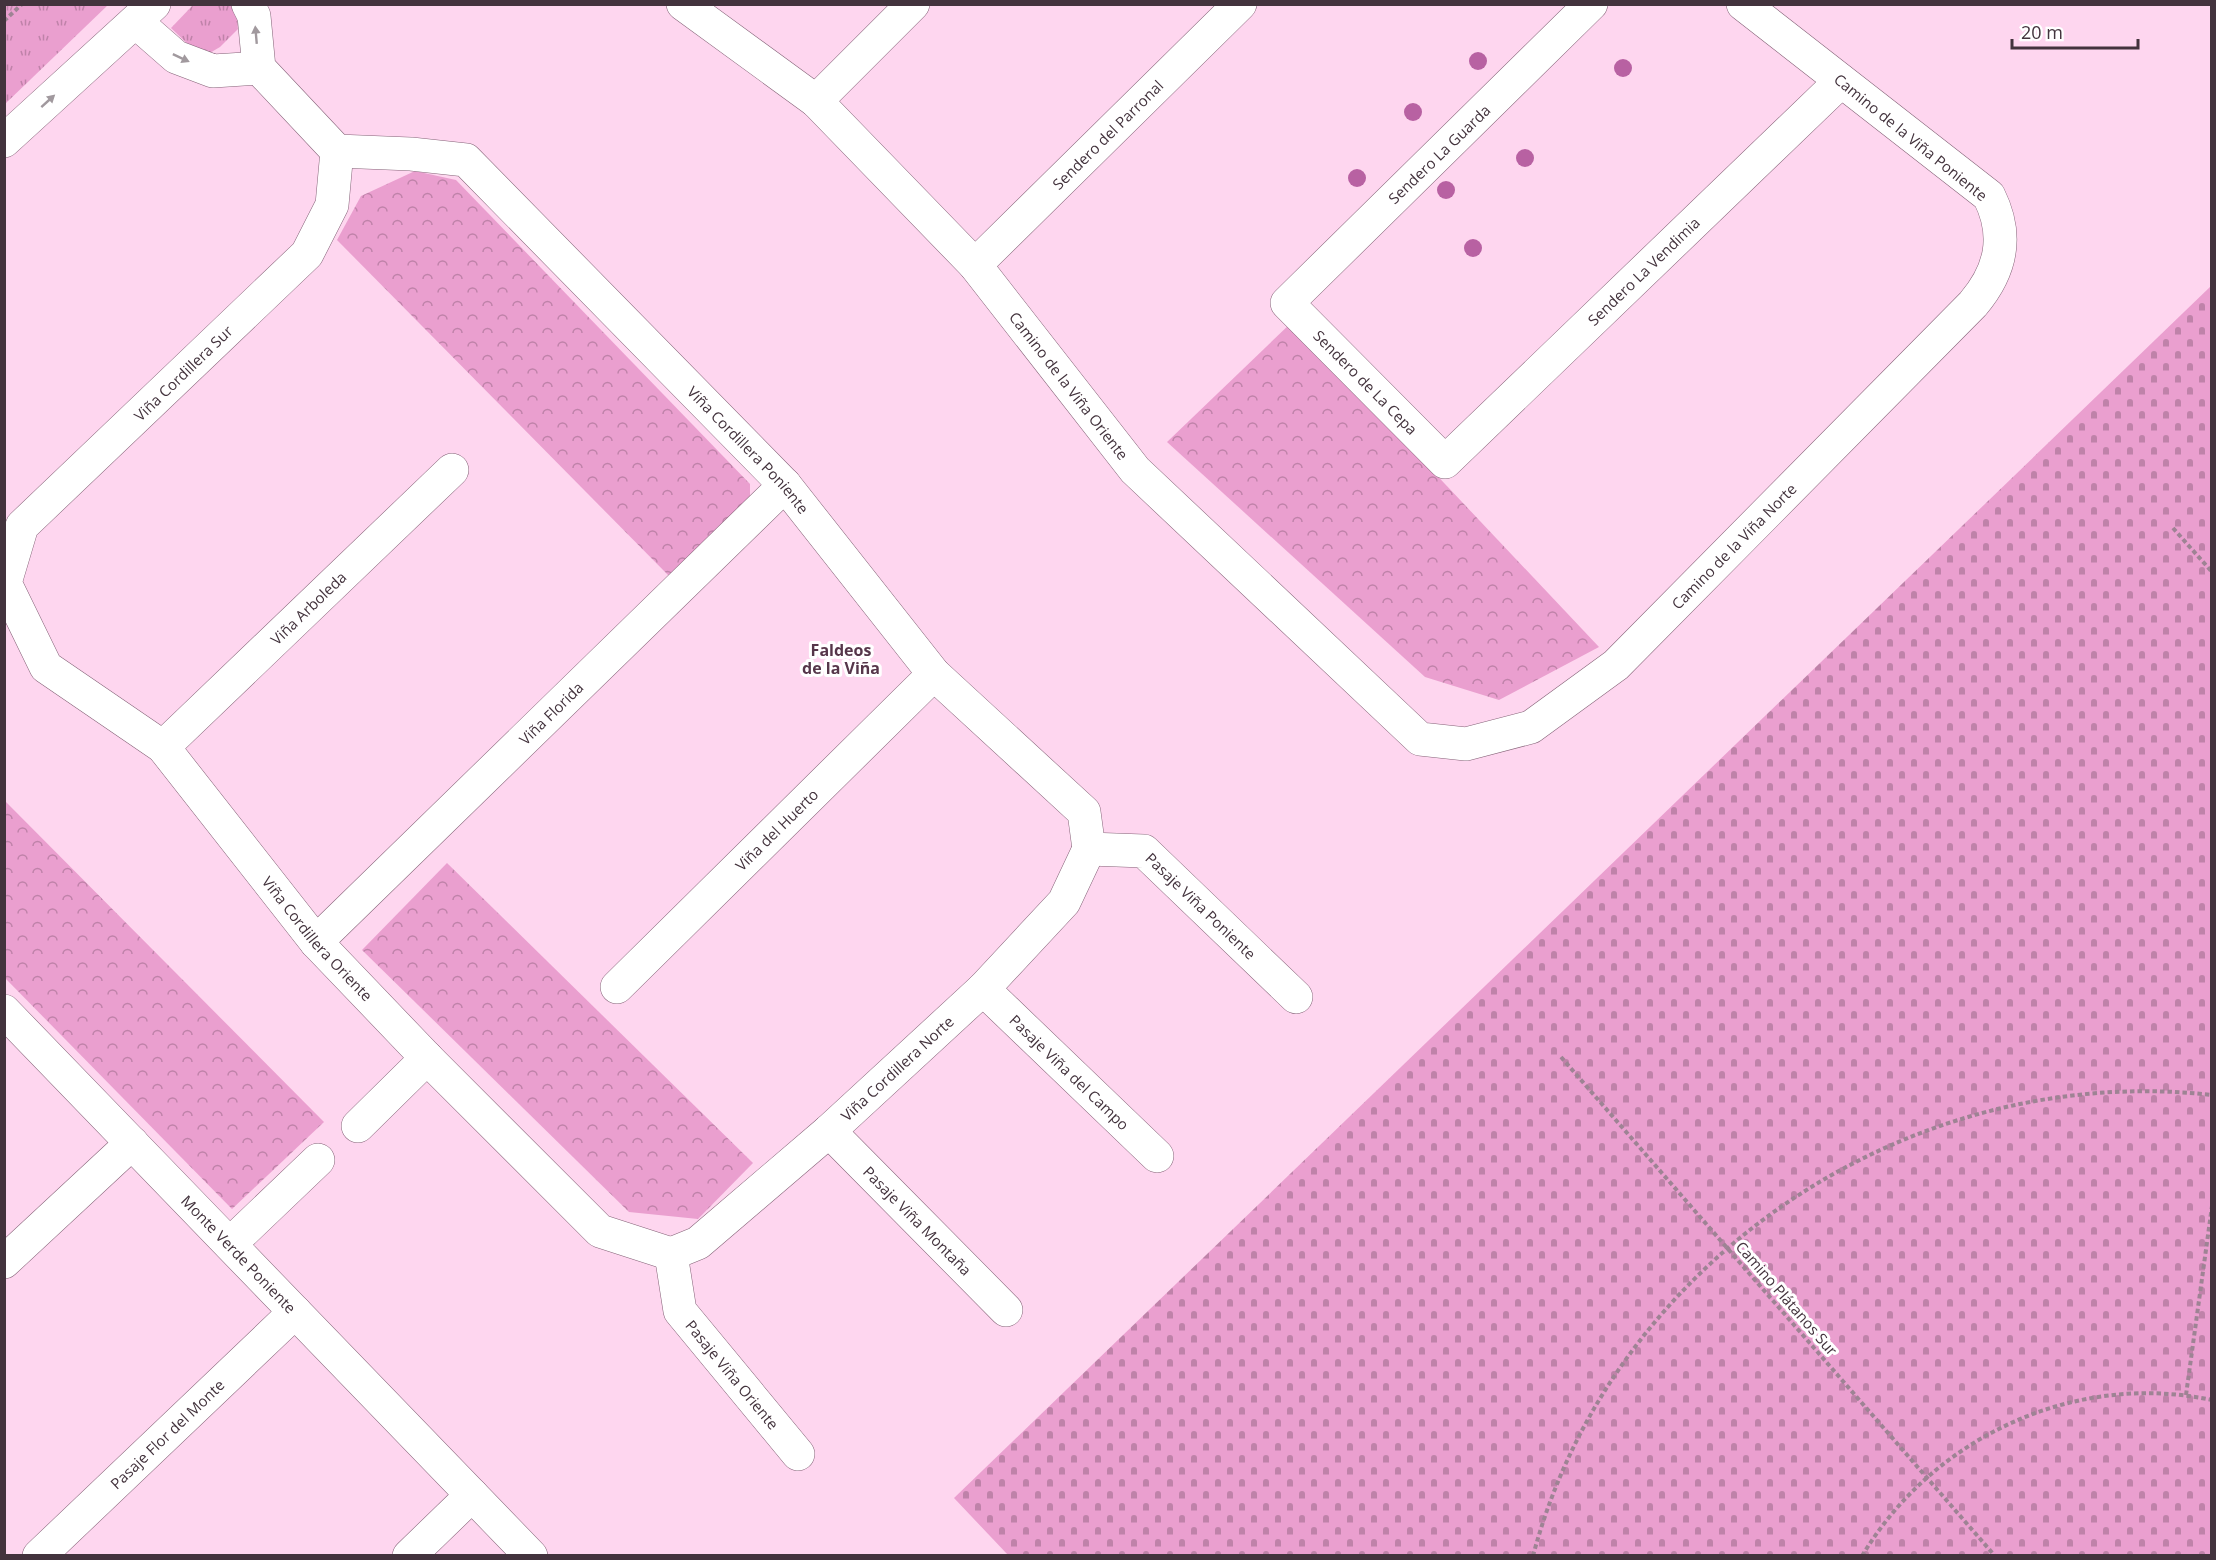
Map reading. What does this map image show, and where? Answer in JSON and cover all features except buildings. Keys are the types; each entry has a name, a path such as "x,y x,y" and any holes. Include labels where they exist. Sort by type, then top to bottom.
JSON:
{"street":[{"path":"248,4 254,16 259,68 337,151"},
{"name":"Camino de la Viña Oriente","path":"683,4 816,101 975,265 1135,470 1420,739 1466,744"},
{"path":"816,101 913,4"},
{"name":"Sendero del Parronal","path":"975,265 1240,4"},
{"name":"Sendero La Guarda","path":"1287,303 1591,4"},
{"name":"Camino de la Viña Poniente","path":"1743,4 1989,196 1997,212 2001,248 1991,278 1973,304"},
{"path":"4,141 145,13 176,57 213,71 259,68"},
{"name":"Sendero La Vendimia","path":"1446,462 1841,81"},
{"name":"Viña Cordillera Poniente","path":"337,151 411,154 466,160 786,485 934,674 1084,812 1089,849"},
{"name":"Viña Cordillera Sur","path":"5,582 22,526 307,254 332,205 337,151"},
{"name":"Sendero de La Cepa","path":"1287,303 1446,462"},
{"name":"Camino de la Viña Norte","path":"1466,744 1531,727 1616,665 1973,304"},
{"name":"Viña Arboleda","path":"163,747 452,470"},
{"name":"Viña Florida","path":"316,942 786,485"},
{"name":"Viña Cordillera Oriente","path":"5,582 46,667 163,747 316,942 427,1058 600,1231 671,1254"},
{"name":"Viña del Huerto","path":"617,987 934,674"},
{"name":"Viña Cordillera Norte","path":"671,1254 698,1243 829,1131 983,989 1064,902 1089,849"},
{"name":"Pasaje Viña Poniente","path":"1089,849 1144,851 1296,997"},
{"name":"Pasaje Viña del Campo","path":"983,989 1157,1156"},
{"name":"Monte Verde Poniente","path":"4,1011 531,1556"},
{"path":"358,1126 427,1058"},
{"name":"Pasaje Viña Montaña","path":"829,1131 1006,1310"},
{"path":"4,1262 132,1143"},
{"path":"230,1244 318,1160"},
{"name":"Pasaje Viña Oriente","path":"671,1254 680,1311 798,1454"},
{"name":"Pasaje Flor del Monte","path":"39,1556 295,1312"},
{"path":"409,1556 472,1495"}],"path":[{"path":"4,21 22,4"},
{"path":"2173,528 2211,572"},
{"name":"Camino Plátanos Sur","path":"1561,1057 1995,1556"},
{"path":"1533,1556 1553,1497 1573,1450 1597,1405 1626,1361 1657,1320 1692,1281 1727,1248 1768,1215 1809,1187 1897,1141 1943,1124 1992,1110 2089,1094 2139,1092 2211,1095"},
{"path":"2186,1395 2211,1206"},
{"path":"1862,1556 1878,1528 1926,1476 1982,1436 2047,1408 2115,1394 2186,1395 2211,1400"}],"green space":[{"path":"5,4 108,4 108,5 5,104"},
{"path":"193,5 232,5 236,9 238,29 220,47 208,54 194,50 171,28"},
{"path":"415,171 456,180 750,484 750,500 670,577 337,240 361,196"},
{"path":"2211,286 2211,1555 1008,1555 954,1498"},
{"path":"1292,322 1599,647 1499,700 1425,677 1167,442"},
{"path":"4,800 324,1122 232,1209 5,978"},
{"path":"447,863 753,1163 698,1219 629,1212 362,950"}],"district":[{"name":"Faldeos de la Viña","path":"841,659"}]}
